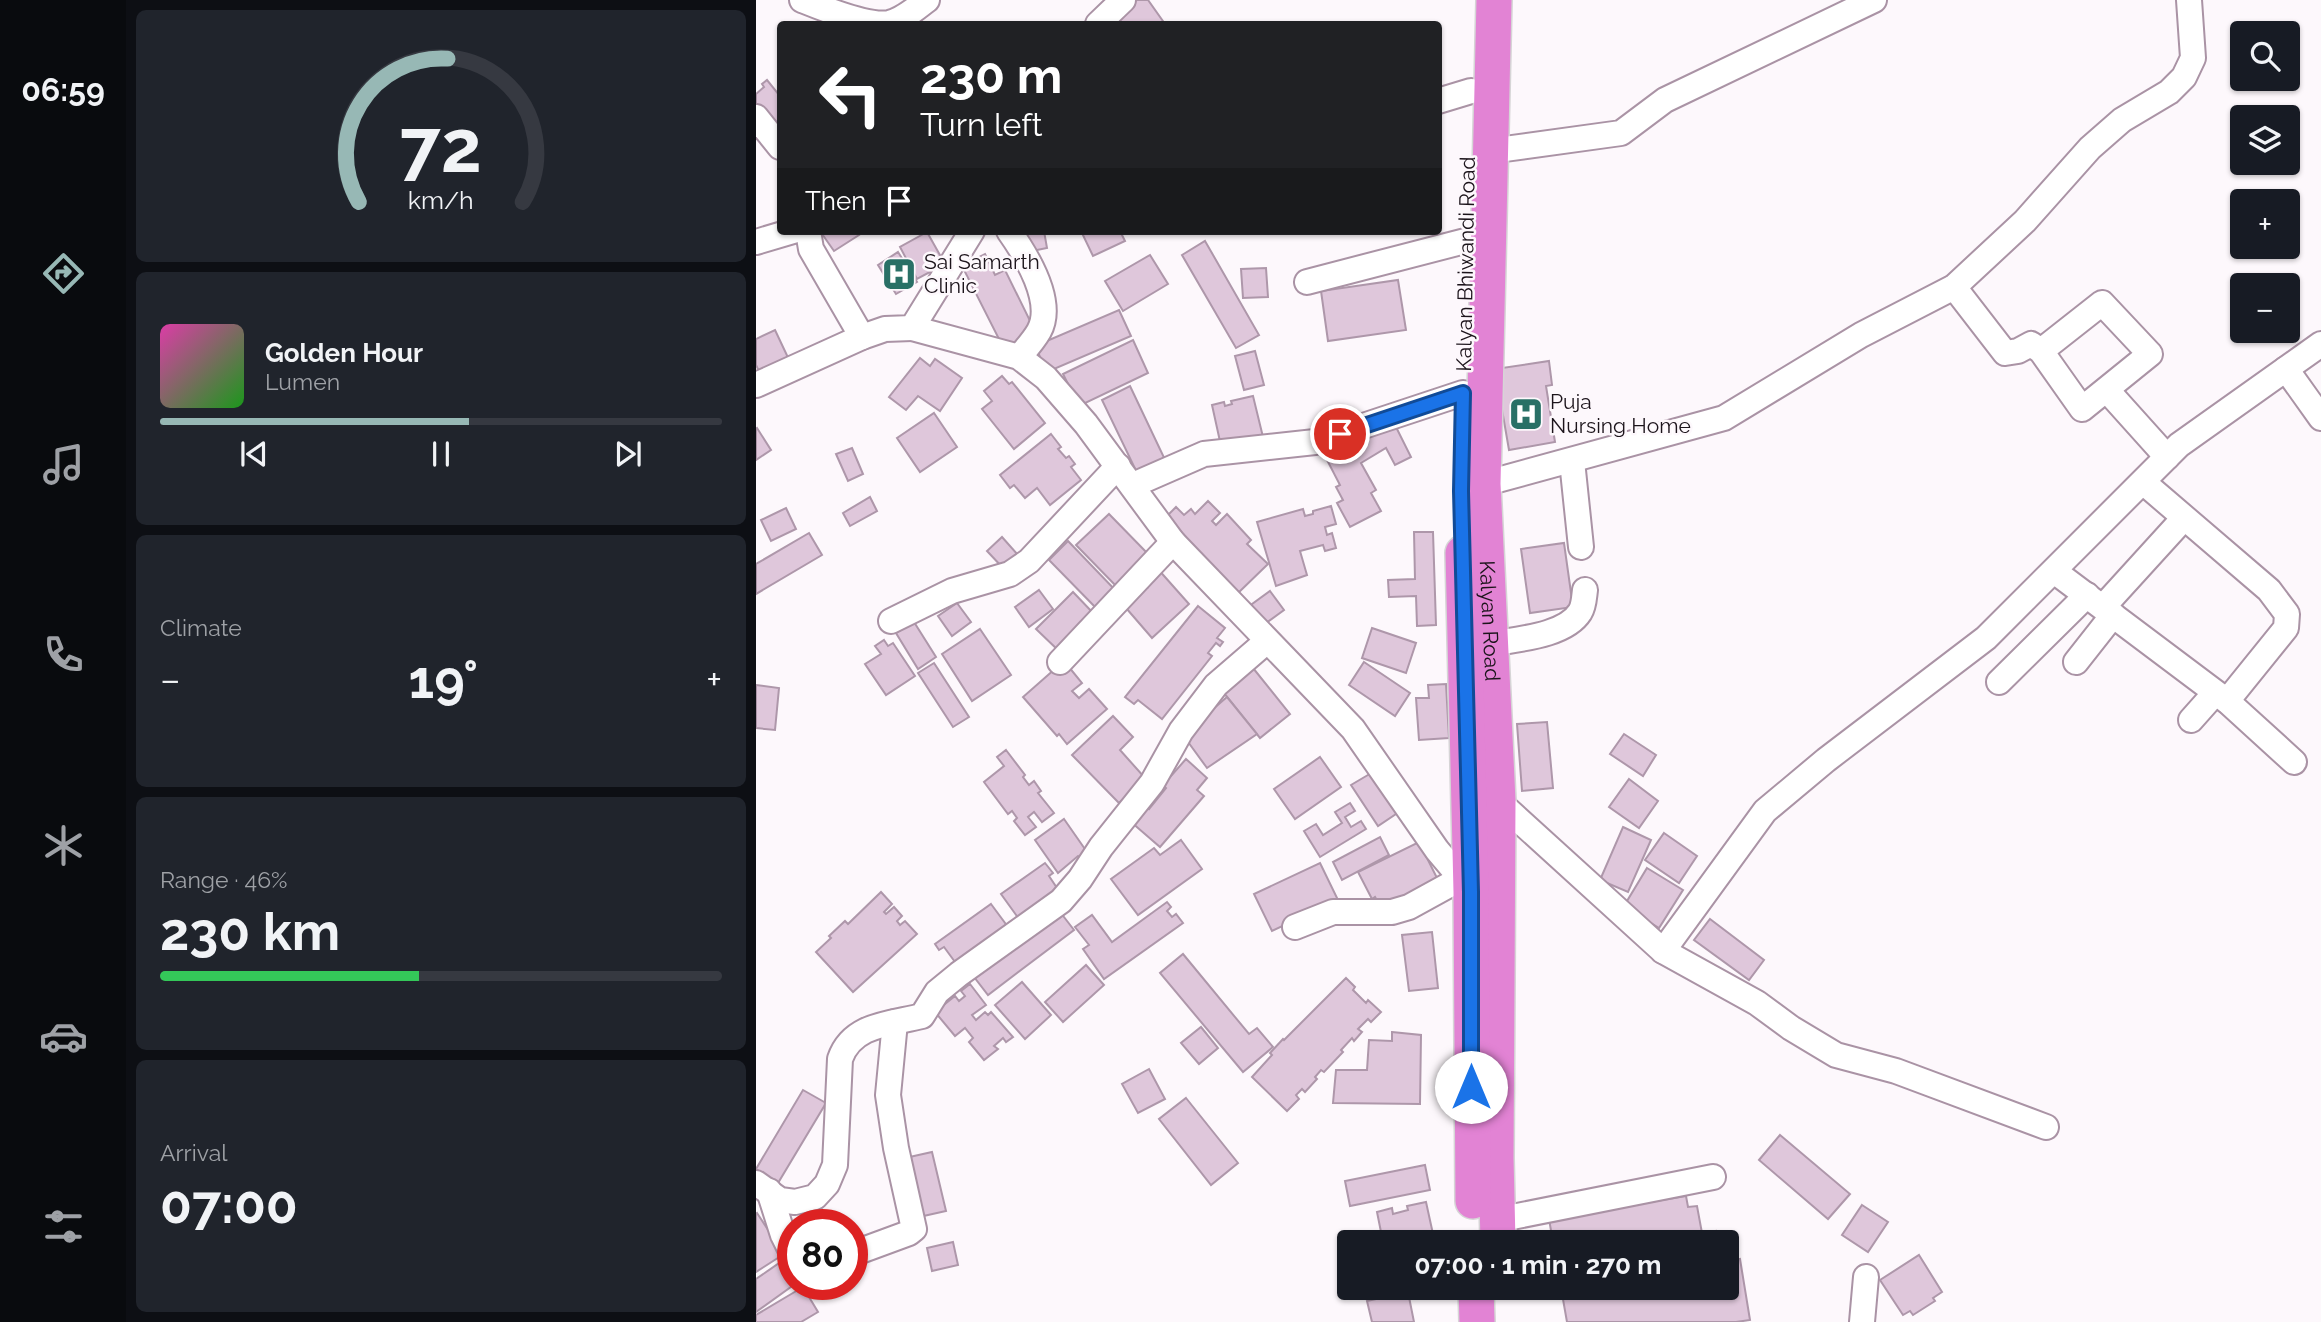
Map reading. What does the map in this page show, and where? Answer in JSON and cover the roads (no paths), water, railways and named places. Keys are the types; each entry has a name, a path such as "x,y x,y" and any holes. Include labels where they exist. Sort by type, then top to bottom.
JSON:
{"highway":[{"name":"Kalyan Bhiwandi Road","path":"1474,0 1465,241 1461,491 1476,894 1471,1143 1489,1230"},
{"name":"Kalyan Road","path":"1476,894 1498,801 1483,484 1494,0"},
{"path":"1476,1300 1477,1322"},
{"path":"1499,1300 1500,1322"}],"street":[{"path":"802,0 865,21"},
{"path":"893,21 927,0"},
{"path":"1101,21 1123,0"},
{"path":"1490,151 1621,133 1665,100 1874,0"},
{"path":"1483,484 1724,418 1861,335 1954,287 2025,221 2090,148 2122,120 2169,92 2184,78 2193,58 2189,0"},
{"path":"1442,100 1471,91"},
{"path":"756,117 777,143"},
{"path":"756,242 780,235"},
{"path":"809,235 811,249 862,337"},
{"path":"912,328 970,235"},
{"path":"1012,235 1036,277 1045,312 1040,331 1019,357"},
{"path":"1307,282 1465,241"},
{"path":"1954,287 2005,353 2018,351 2031,344 2042,351"},
{"path":"756,385 862,337 885,329 912,328 1019,357 1046,378 1086,424 1174,542 1353,729 1476,894 1392,912 1333,912 1295,928"},
{"path":"1663,951 1765,811 1826,760 1986,638 2179,445 2321,344"},
{"path":"2286,369 2321,418"},
{"path":"891,621 951,591 1010,574 1029,561 1125,475 1204,454 1315,442 1463,393"},
{"path":"2114,398 2167,457"},
{"path":"1572,461 1581,547"},
{"path":"2143,482 2269,590 2287,614 2287,628 2221,697 2191,720"},
{"path":"1999,682 2101,606 2184,518"},
{"path":"1060,663 1174,542"},
{"path":"2054,570 2221,697 2294,762"},
{"path":"1490,643 1545,634 1573,621 1583,610 1585,590"},
{"path":"2076,662 2101,606"},
{"path":"762,1187 780,1200 795,1202 815,1197 827,1184 835,1165 840,1059 845,1046 858,1033 922,1016 937,992 1061,901 1152,783 1181,731 1216,685 1267,641"},
{"path":"1498,801 1663,951 1757,1003 1791,1028 1836,1055 1896,1071 2046,1126"},
{"path":"868,1248 914,1229 896,1148 888,1095 894,1023"},
{"path":"1509,1230 1713,1177"},
{"path":"762,1187 777,1221"},
{"path":"1862,1322 1866,1277"}],"place":[{"name":"Sai Samarth Clinic","path":"899,274"},
{"name":"Puja Nursing Home","path":"1526,414"}]}
